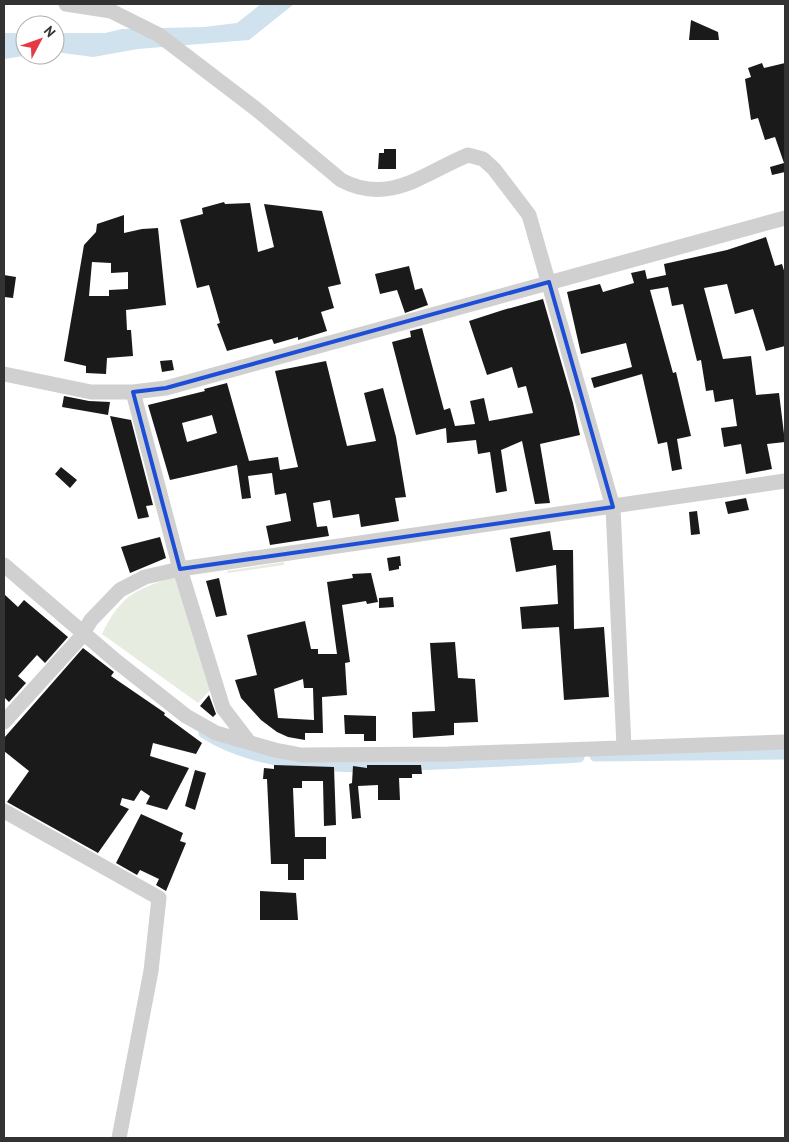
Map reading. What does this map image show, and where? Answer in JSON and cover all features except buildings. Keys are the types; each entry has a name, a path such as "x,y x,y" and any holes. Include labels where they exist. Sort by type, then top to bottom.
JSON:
{"street":[{"path":"66,4 111,11 159,35 256,109 341,180 356,188 369,191 396,187 468,155 483,159 494,169 528,215 613,507 624,746"},
{"path":"4,374 91,392 134,392 166,388 785,218"},
{"path":"134,392 180,569 223,708 248,742"},
{"path":"4,722 80,638 91,620 120,590 145,577 180,569 785,481"},
{"path":"4,565 116,661 186,716 216,734 301,755 449,754 624,746 785,742"},
{"path":"4,811 159,898 151,971 119,1138"}],"highlighted area":[{"path":"549,282 613,507 180,569 133,392 166,388"}],"shaded area":[{"path":"284,562 284,565 228,573 227,571"},
{"path":"177,576 211,689 198,703 102,634 116,610 124,601 151,585"}],"water":[{"path":"261,4 294,4 249,40 138,49 93,57 65,53 65,33 105,33 122,29 204,27 237,23"},
{"path":"4,33 15,33 15,57 4,59"}],"waterway":[{"path":"204,733 229,746 257,756 286,762 317,765 380,766 579,757"},
{"path":"595,756 785,754"}]}
